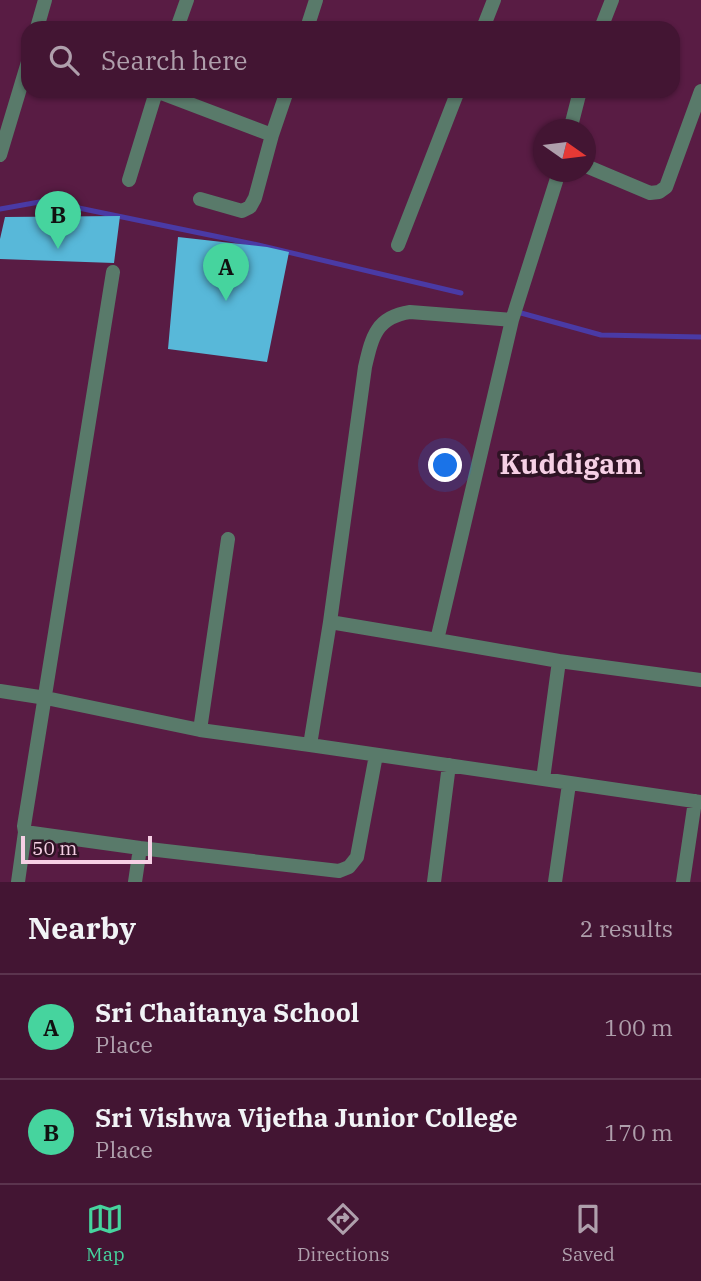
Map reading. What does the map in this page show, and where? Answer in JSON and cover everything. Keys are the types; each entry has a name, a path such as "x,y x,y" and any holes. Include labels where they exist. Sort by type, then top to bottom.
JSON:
{"street":[{"path":"39,21 45,0"},
{"path":"180,21 187,0"},
{"path":"309,21 316,0"},
{"path":"486,21 494,0"},
{"path":"604,21 612,0"},
{"path":"0,155 21,85"},
{"path":"596,170 650,193 659,192 666,187 701,91"},
{"path":"129,180 152,98"},
{"path":"173,98 272,135"},
{"path":"200,200 242,211 250,207 255,198 284,98"},
{"path":"398,245 455,98"},
{"path":"573,119 578,98"},
{"path":"437,640 512,320 556,182"},
{"path":"18,882 24,826 113,272"},
{"path":"310,745 365,367 371,342 381,323 394,314 410,312 512,320"},
{"path":"200,730 228,539"},
{"path":"330,622 559,661 701,680"},
{"path":"542,779 559,661"},
{"path":"0,691 200,730 698,802 683,882"},
{"path":"25,832 339,871 349,867 357,857 376,755"},
{"path":"434,882 449,765"},
{"path":"555,882 569,784"},
{"path":"135,882 140,848"}],"building":[{"path":"120,216 114,263 0,259 0,239 5,217"},
{"path":"178,237 289,252 267,362 168,349"}],"waterway":[{"path":"0,209 45,201 258,245 461,293"},
{"path":"521,313 601,335 701,337"}],"place":[{"name":"Sri Vishwa Vijetha Junior College","path":"58,249"},
{"name":"Sri Chaitanya School","path":"226,301"}],"district":[{"name":"Kuddigam","path":"571,464"}]}
